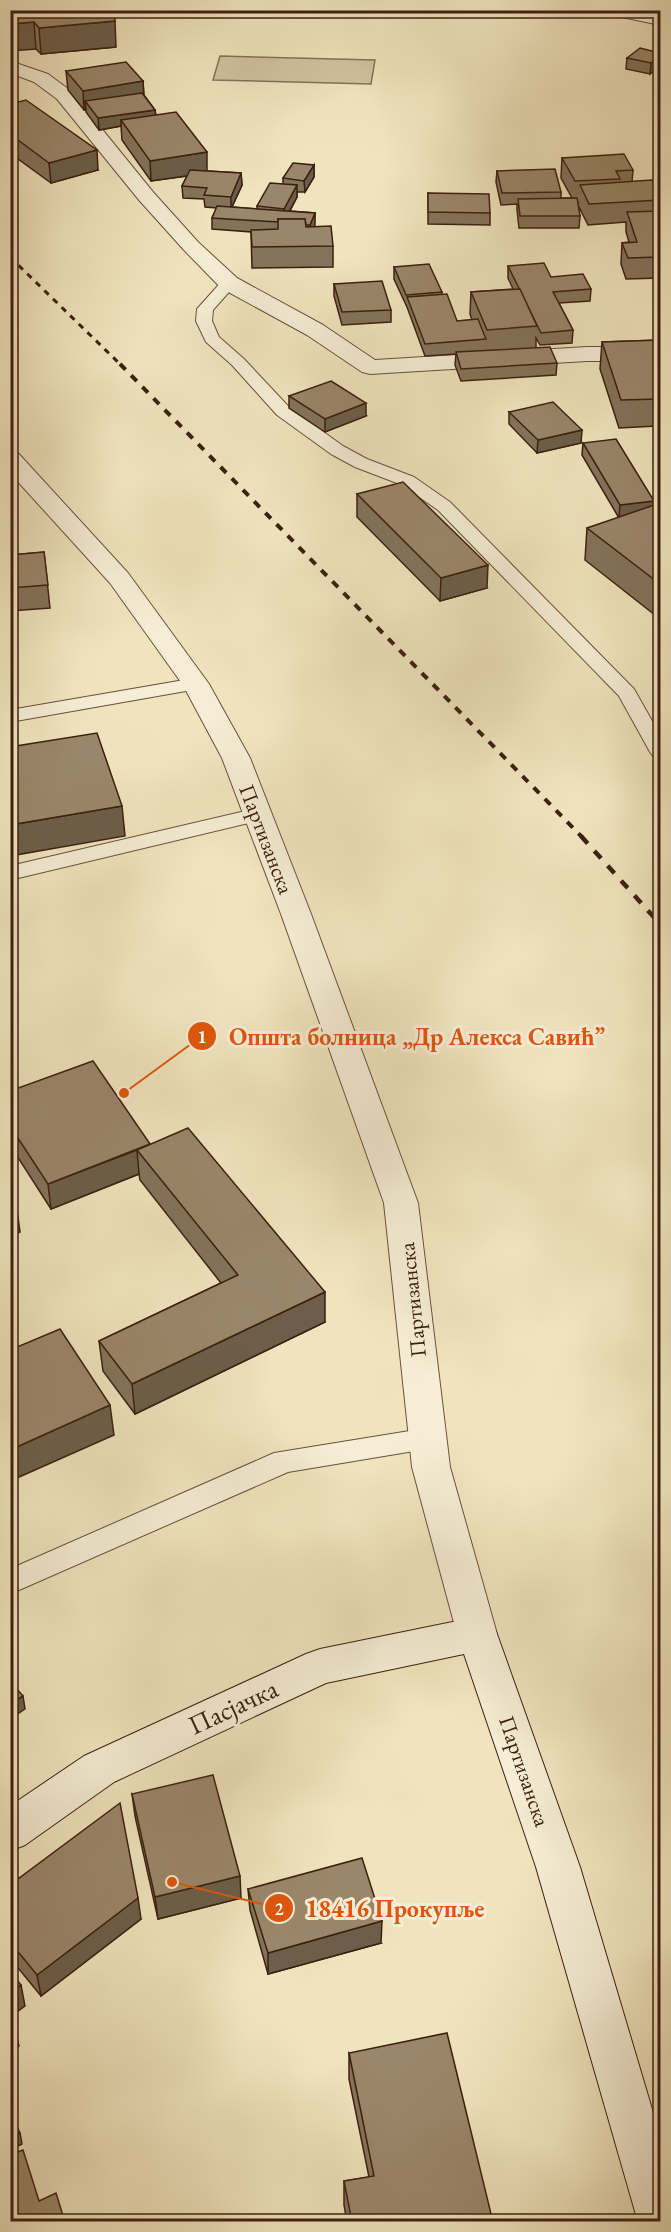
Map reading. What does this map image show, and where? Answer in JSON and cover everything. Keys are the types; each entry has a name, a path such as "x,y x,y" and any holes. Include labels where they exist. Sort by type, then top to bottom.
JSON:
{"street":[{"path":"614,10 660,20"},
{"path":"10,66 41,78 64,95 146,196 191,246 229,283 315,330 370,367 587,354 660,354"},
{"name":"Партизанска","path":"10,458 119,578 196,684 236,758 258,814 401,1203 431,1467 477,1634 558,1867 660,2215"},
{"name":"Пасјачка","path":"10,1831 99,1769 320,1667 477,1634"}],"lane":[{"path":"229,283 205,309 204,321 212,339 292,418 337,450 361,463 408,481 444,506 627,693 660,752"},
{"path":"10,716 196,684"},
{"path":"10,873 258,814"},
{"path":"10,1582 284,1461 428,1439"}],"shaded area":[{"path":"220,56 375,60 371,84 213,80"}],"building":[{"path":"10,10 114,10 115,21 39,28 34,22 10,24"},
{"path":"640,48 660,53 660,56 651,63 627,58"},
{"path":"126,62 143,81 83,91 66,71"},
{"path":"142,93 155,110 98,118 85,101"},
{"path":"26,100 97,150 49,163 10,134 10,104"},
{"path":"176,112 207,152 150,161 121,120"},
{"path":"624,154 633,170 616,171 620,179 575,181 562,158"},
{"path":"293,163 314,165 304,181 283,178"},
{"path":"555,169 561,192 502,193 497,171"},
{"path":"190,170 241,173 231,197 204,195 207,188 182,186"},
{"path":"652,180 660,195 660,200 589,204 580,185"},
{"path":"270,183 297,185 284,209 257,206"},
{"path":"428,193 489,194 490,213 428,212"},
{"path":"577,198 580,216 520,216 518,199"},
{"path":"217,206 315,213 310,225 306,225 305,219 278,219 278,222 212,218"},
{"path":"660,211 660,257 628,258 622,243 637,242 627,212"},
{"path":"278,219 305,219 306,227 331,226 333,246 252,247 251,230 278,229"},
{"path":"544,263 551,277 583,274 591,289 553,292 573,330 541,333 508,266"},
{"path":"429,264 442,292 406,295 394,267"},
{"path":"382,281 391,310 342,312 334,284"},
{"path":"520,289 537,326 487,330 471,292"},
{"path":"447,294 457,321 478,319 486,339 425,344 407,297"},
{"path":"660,340 660,399 621,400 602,342"},
{"path":"550,347 557,363 461,369 456,352"},
{"path":"331,381 366,403 325,419 289,396"},
{"path":"553,402 582,430 538,440 509,412"},
{"path":"616,439 654,501 620,505 583,443"},
{"path":"403,482 488,565 441,578 357,494"},
{"path":"660,503 660,584 587,528"},
{"path":"44,552 48,585 10,588 10,555"},
{"path":"97,733 122,806 10,825 10,747"},
{"path":"93,1061 150,1144 48,1184 10,1126 10,1091"},
{"path":"188,1128 325,1292 132,1384 99,1341 238,1275 137,1150"},
{"path":"10,1193 16,1202 10,1204"},
{"path":"60,1329 110,1405 10,1450 10,1350"},
{"path":"10,1681 23,1696 10,1704"},
{"path":"213,1775 240,1876 155,1897 132,1794"},
{"path":"120,1803 138,1898 37,1975 10,1942 10,1885"},
{"path":"362,1858 382,1921 268,1953 248,1889"},
{"path":"10,1971 21,1985 10,1993"},
{"path":"447,2033 493,2222 352,2222 344,2181 374,2176 349,2053"},
{"path":"10,2111 20,2133 10,2137"},
{"path":"23,2150 39,2201 56,2193 65,2222 10,2222 10,2155"}],"railway":[{"path":"10,257 121,365"},
{"path":"121,365 582,837"},
{"path":"581,836 660,924"}],"place":[{"name":"Општа болница „Др Алекса Савић”","path":"124,1093"},
{"name":"18416 Прокупље","path":"172,1882"}]}
